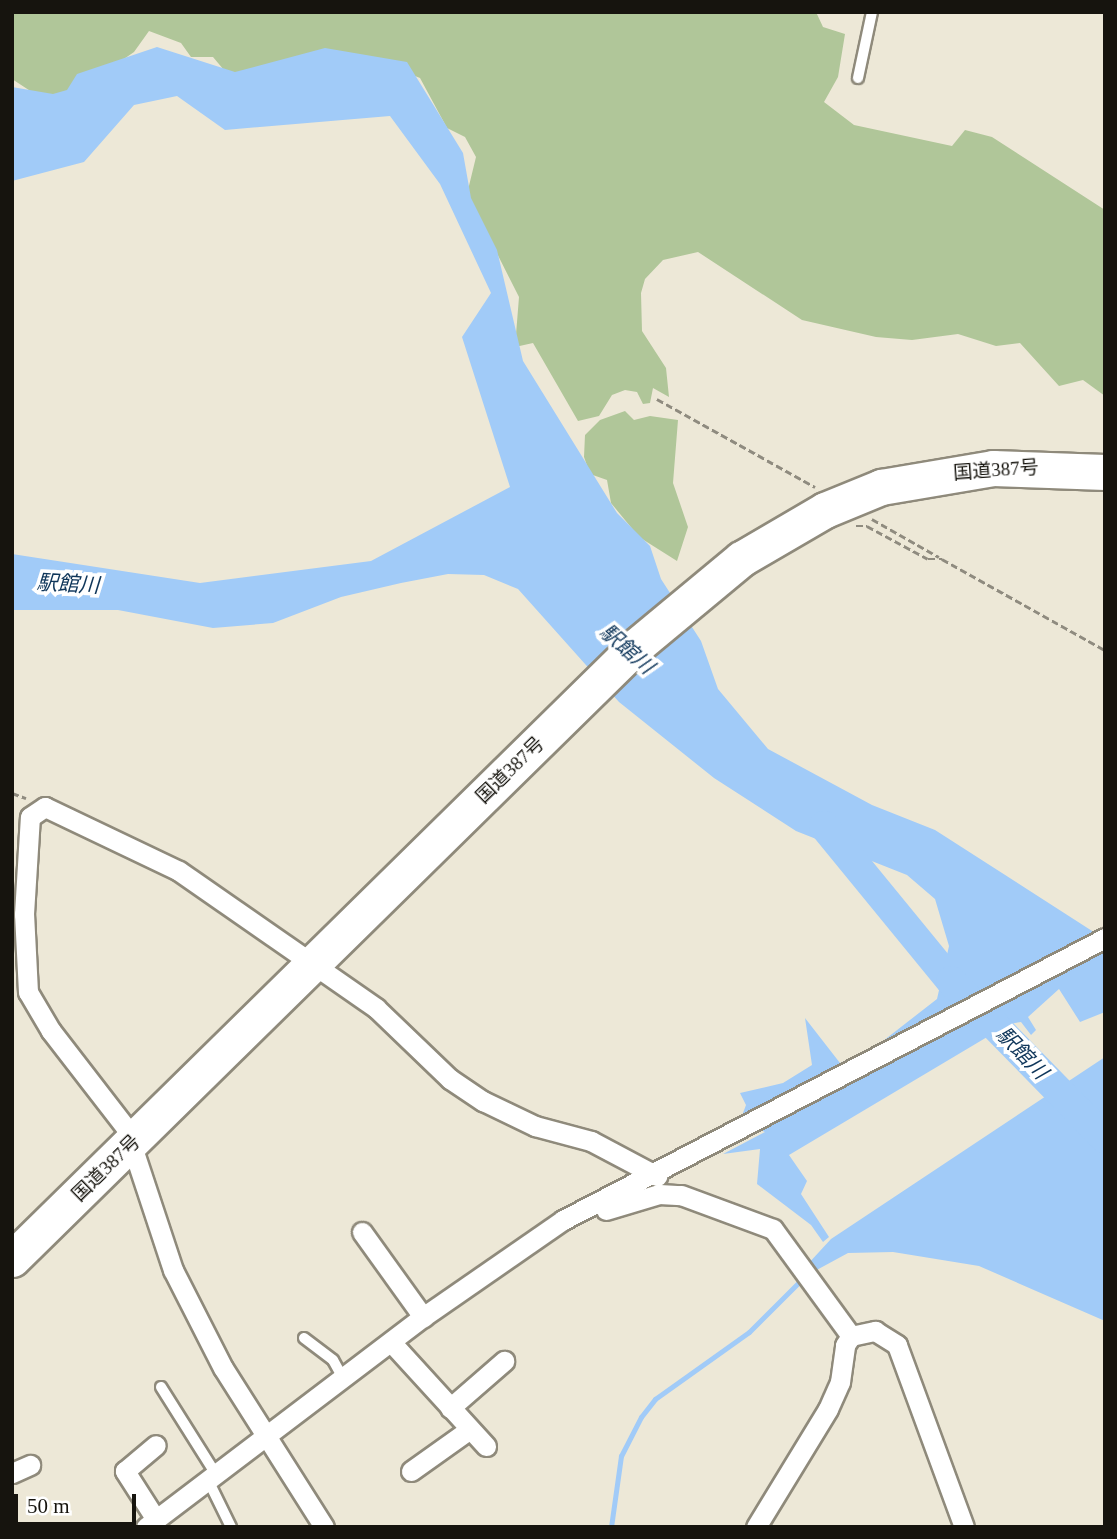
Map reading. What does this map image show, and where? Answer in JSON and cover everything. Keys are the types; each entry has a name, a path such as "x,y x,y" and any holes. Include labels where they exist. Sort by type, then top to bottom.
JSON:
{"highway":[{"name":"国道387号","path":"12,1259 700,590 770,539 881,487 993,468 1105,472"}],"street":[{"path":"324,1527 217,1357 173,1270 120,1117 51,1031 28,992 20,870 27,822 45,807 179,871 316,961 376,1008 450,1079 483,1101 536,1126 591,1141 662,1173"},
{"path":"156,1445 124,1471 151,1522 210,1474 344,1379 423,1317 557,1225 662,1173 1105,938"},
{"path":"557,1225 668,1194 767,1226 785,1240 796,1264 827,1297 851,1336 828,1409 756,1527"},
{"path":"362,1232 423,1317"},
{"path":"851,1336 875,1331 897,1345 964,1527"},
{"path":"391,1342 486,1446"},
{"path":"450,1408 504,1361"},
{"path":"411,1471 470,1429"}],"lane":[{"path":"858,78 872,12"},
{"path":"304,1338 332,1360 344,1379"},
{"path":"162,1387 210,1474 231,1527"}],"path":[{"path":"657,399 815,487"},
{"path":"872,519 1105,650"},
{"path":"846,527 867,526 928,559 942,559"}],"green space":[{"path":"12,12 816,12 823,27 845,34 838,77 824,102 854,125 952,146 965,130 992,137 1105,210 1105,396 1083,380 1059,386 1020,343 996,346 958,334 912,340 876,337 802,320 698,252 663,260 645,279 641,293 642,331 666,368 669,397 653,388 650,403 643,404 637,392 625,390 612,395 599,416 578,421 533,343 515,347 519,297 467,194 476,157 465,137 447,128 420,78 390,66 229,76 213,57 191,57 181,43 149,31 134,52 82,88 41,98 12,79"},
{"path":"625,411 634,420 650,416 678,420 673,483 688,527 677,561 639,537 611,503 607,480 590,474 584,457 585,435 600,420"}],"water":[{"path":"157,47 235,72 325,48 407,62 463,153 471,198 497,250 523,361 617,513 650,546 661,579 701,641 718,689 768,749 872,805 935,830 1103,938 1105,1012 1080,1022 1059,989 1028,1017 1036,1030 1031,1035 1021,1022 1009,1024 789,1155 807,1181 801,1194 829,1237 823,1242 811,1225 757,1184 760,1149 723,1154 765,1132 740,1121 746,1105 740,1093 783,1083 812,1065 805,1018 840,1063 874,1048 937,999 949,946 935,899 907,875 796,831 714,778 619,702 518,589 484,575 448,574 401,583 341,597 273,623 213,628 118,610 12,610 12,554 200,583 371,561 510,487 462,337 491,293 440,184 390,116 225,130 177,96 134,105 84,162 12,181 12,87 53,94 67,90 77,74"},
{"path":"1105,1057 1105,1321 979,1266 893,1252 848,1253 813,1272 807,1265 831,1239"}],"waterway":[{"name":"駅館川","path":"824,826 951,981 1105,1138"},
{"path":"611,1527 621,1456 641,1417 655,1399 749,1332 802,1279"}]}
